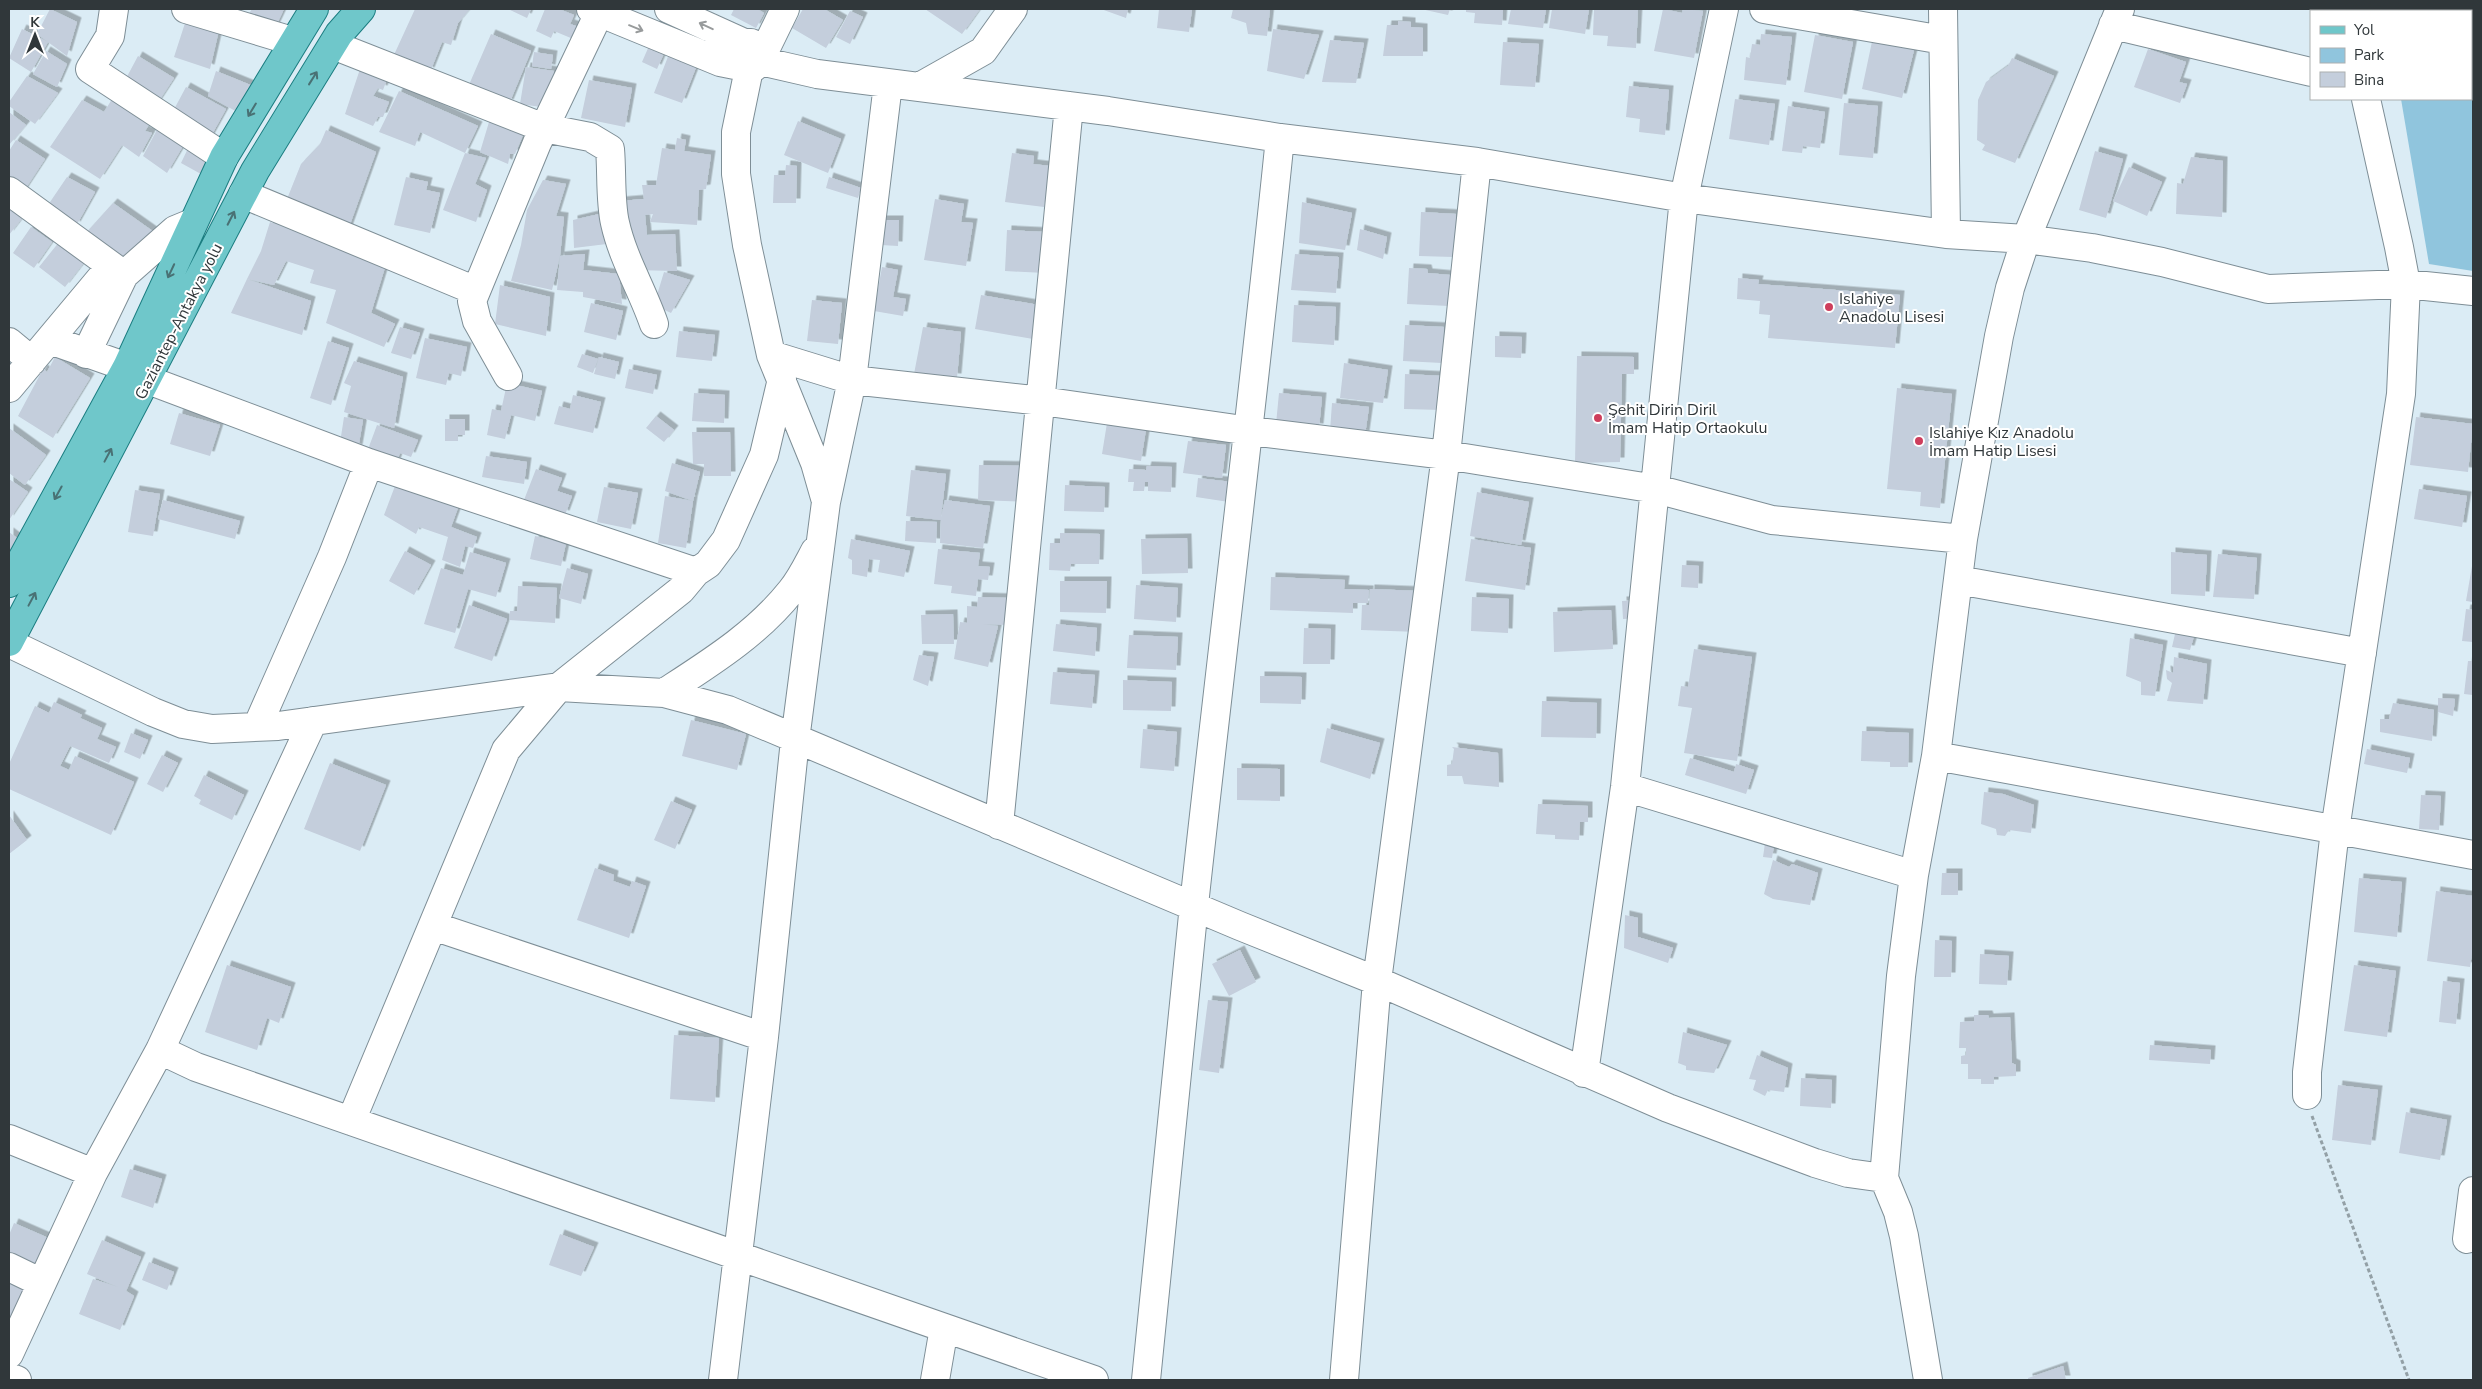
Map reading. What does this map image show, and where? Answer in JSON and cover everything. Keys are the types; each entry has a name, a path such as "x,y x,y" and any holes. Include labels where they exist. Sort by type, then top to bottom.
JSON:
{"main road":[{"name":"Gaziantep-Antakya yolu","path":"9,643 137,374 192,224 224,157 292,41 314,9"},
{"name":"Gaziantep-Antakya yolu","path":"9,583 137,374 333,45 361,9"}],"street":[{"path":"114,9 110,36 90,69 224,157"},
{"path":"186,9 292,41"},
{"path":"669,9 752,58 817,74 1070,106 1280,138 1477,162 1684,198 1946,234 2026,239 2162,262 2268,289 2406,284 2473,291"},
{"path":"785,9 752,58 736,132 736,174 747,245 776,367 815,464 826,502"},
{"path":"921,86 983,51 1013,9"},
{"path":"1584,1072 1625,787 1684,198 1724,9"},
{"path":"1764,9 1943,40"},
{"path":"1943,9 1946,234"},
{"path":"508,376 477,321 472,301 544,128 597,10 720,62 752,58"},
{"path":"1928,1380 1904,1236 1898,1212 1884,1178 1901,976 1914,875 1936,756 1963,539 1983,417 2010,288 2026,239 2116,17 2310,72"},
{"path":"333,45 544,128 590,137 610,149 615,222 628,266 644,297 654,324"},
{"path":"723,1380 764,1037 795,740 826,502 852,380 888,84"},
{"path":"2307,1095 2307,1072 2335,830 2401,394 2405,345 2406,284 2366,100"},
{"path":"999,825 1070,106"},
{"path":"1146,1380 1194,907 1231,579 1250,431 1280,138"},
{"path":"1344,1380 1377,981 1446,455 1477,162"},
{"path":"9,191 118,270"},
{"path":"244,194 476,291"},
{"path":"9,388 50,340 118,270 175,230 192,224"},
{"path":"86,354 118,270"},
{"path":"50,340 370,463 696,572"},
{"path":"9,342 32,361"},
{"path":"776,367 852,380 1042,401 1250,431 1446,455 1656,489 1772,520 1963,539"},
{"path":"351,1122 506,750 558,687 681,590 696,572 708,564 726,540 764,455 776,367"},
{"path":"257,727 332,557 370,463"},
{"path":"664,693 735,646 766,619 792,590 821,541"},
{"path":"1958,580 2362,653"},
{"path":"9,643 182,724 212,729 257,727 313,721 558,687 664,693 728,710 795,740 1194,907 1377,981 1668,1108 1815,1163 1848,1173 1884,1178"},
{"path":"9,1354 93,1173 160,1050 313,721"},
{"path":"1936,756 2473,856"},
{"path":"1625,787 1914,875"},
{"path":"433,926 764,1037"},
{"path":"160,1050 196,1067 351,1122 1094,1380"},
{"path":"9,1139 93,1173"},
{"path":"2467,1238 2473,1192"},
{"path":"9,1267 42,1283"},
{"path":"935,1380 944,1328"},
{"path":"9,1377 17,1380"}],"path":[{"path":"2307,1095 2326,1155 2409,1380"}],"green space":[{"path":"2473,9 2473,271 2429,264 2401,100 2472,100 2472,10 2387,10"}],"building":[{"path":"50,9 77,22 67,56 37,34"},
{"path":"252,9 284,9 275,28 248,15"},
{"path":"415,9 470,9 458,23 451,45 442,42 430,72 393,57"},
{"path":"508,9 531,9 527,18"},
{"path":"545,9 559,9 574,15 570,24 582,28 578,41 554,31 551,38 536,31"},
{"path":"734,9 757,9 764,13 756,28 731,15"},
{"path":"803,9 824,9 843,20 826,48 792,28"},
{"path":"925,9 980,9 962,34"},
{"path":"1101,9 1128,9 1126,18"},
{"path":"1159,9 1192,9 1189,32 1157,28"},
{"path":"1233,9 1270,9 1267,36 1248,34 1246,23 1231,18"},
{"path":"1421,9 1450,9 1448,15"},
{"path":"1466,9 1503,9 1502,25 1474,23 1475,13 1466,12"},
{"path":"1511,9 1546,9 1543,28 1508,24"},
{"path":"1552,9 1589,9 1585,34 1549,28"},
{"path":"1594,9 1638,9 1636,48 1607,46 1608,36 1593,35"},
{"path":"1663,9 1682,13 1683,9 1703,11 1694,58 1654,51"},
{"path":"850,11 863,17 850,44 836,37"},
{"path":"186,20 219,30 210,69 174,57"},
{"path":"1398,21 1411,22 1411,27 1423,28 1423,56 1383,56 1387,25 1398,25"},
{"path":"22,29 48,42 31,72 9,58"},
{"path":"1273,29 1319,35 1304,79 1267,71"},
{"path":"1874,32 1916,42 1902,98 1862,89"},
{"path":"491,34 531,51 509,104 468,87"},
{"path":"1761,34 1792,37 1786,85 1744,80 1746,57 1750,58 1752,44 1760,45"},
{"path":"1815,35 1853,42 1842,99 1804,92"},
{"path":"1330,40 1364,43 1356,83 1322,82"},
{"path":"1503,42 1539,44 1535,87 1500,85"},
{"path":"649,46 664,53 657,69 642,62"},
{"path":"2148,49 2186,62 2179,82 2187,84 2180,103 2134,87"},
{"path":"46,51 67,64 57,87 33,74"},
{"path":"534,52 553,55 551,69 532,66"},
{"path":"669,54 697,65 682,103 654,93"},
{"path":"138,56 174,78 155,107 122,86"},
{"path":"2012,58 2054,76 2015,163 1982,150 1985,145 1977,140 1978,100 1986,82 2008,66"},
{"path":"362,63 389,74 383,90 378,88 373,96 389,102 383,117 378,117 373,126 345,114"},
{"path":"526,67 554,71 548,108 520,104"},
{"path":"216,71 253,86 241,114 208,96"},
{"path":"27,76 58,93 35,124 9,106 9,102"},
{"path":"589,80 632,88 625,127 581,118"},
{"path":"1629,86 1669,90 1665,135 1639,132 1640,119 1626,117"},
{"path":"186,87 226,109 210,138 171,115"},
{"path":"399,91 478,126 465,153 420,132 415,146 379,132"},
{"path":"114,96 152,120 145,131 152,133 139,157 122,145 100,179 50,147 82,100 104,112"},
{"path":"1735,99 1775,104 1769,145 1729,139"},
{"path":"1844,103 1878,106 1873,158 1839,155"},
{"path":"1788,106 1825,112 1820,148 1803,146 1802,153 1782,151"},
{"path":"9,112 26,125 9,145"},
{"path":"798,121 841,139 828,173 784,155"},
{"path":"489,122 525,130 515,154 510,154 508,164 480,152"},
{"path":"160,124 186,141 167,173 143,156"},
{"path":"326,130 376,152 348,230 285,204 301,164 320,144"},
{"path":"677,138 686,140 684,151 711,155 706,189 699,190 697,225 650,222 653,214 645,215 647,235 675,234 677,271 633,270 620,201 644,199 642,185 656,185 662,148 675,150"},
{"path":"16,140 45,159 22,194 9,185 9,151"},
{"path":"192,140 220,157 210,179 181,163"},
{"path":"2095,151 2123,159 2106,218 2079,210"},
{"path":"465,153 486,158 475,184 487,190 476,222 443,210"},
{"path":"1012,153 1034,156 1033,164 1050,166 1044,207 1005,202"},
{"path":"2191,157 2223,161 2222,217 2176,214 2177,183 2183,184"},
{"path":"786,165 797,166 796,203 773,203 774,175 785,175"},
{"path":"2129,167 2162,182 2147,216 2113,201"},
{"path":"67,177 95,192 76,226 48,205"},
{"path":"406,177 428,182 426,190 440,193 430,233 394,225"},
{"path":"829,177 861,188 858,198 826,188"},
{"path":"543,180 566,184 556,216 564,217 560,256 552,290 511,281 521,245 527,210"},
{"path":"9,199 26,213 9,235"},
{"path":"935,199 964,204 961,222 973,223 966,266 924,260"},
{"path":"1302,202 1352,213 1345,250 1299,243"},
{"path":"113,203 154,232 121,266 85,234"},
{"path":"608,212 615,243 574,248 573,220"},
{"path":"1421,212 1456,214 1454,257 1419,256"},
{"path":"881,220 899,220 898,246 881,245"},
{"path":"270,222 386,264 371,313 395,324 384,347 326,323 336,290 310,283 314,270 286,261 274,285 247,279 261,251"},
{"path":"31,227 52,242 34,268 13,253"},
{"path":"1360,229 1387,237 1383,259 1357,250"},
{"path":"1007,230 1047,232 1045,273 1005,271"},
{"path":"64,236 89,256 65,287 39,267"},
{"path":"585,254 583,270 619,274 622,304 583,297 583,292 557,290 560,256"},
{"path":"1295,254 1339,257 1336,293 1291,290"},
{"path":"882,267 898,270 893,297 906,299 903,316 874,311"},
{"path":"1409,268 1427,269 1428,273 1450,275 1449,306 1407,304"},
{"path":"664,272 690,280 671,313 654,305"},
{"name":"Islahiye Anadolu Lisesi","path":"1738,278 1759,280 1758,284 1900,295 1895,348 1768,338 1770,315 1759,314 1760,301 1737,299"},
{"path":"247,279 311,301 302,335 231,313"},
{"path":"500,285 550,297 546,336 495,324"},
{"path":"981,295 1039,305 1033,339 975,329"},
{"path":"812,300 842,303 838,344 807,341"},
{"path":"591,303 623,311 616,340 584,332"},
{"path":"1294,305 1336,307 1334,345 1292,342"},
{"path":"1405,325 1444,327 1442,363 1403,361"},
{"path":"400,327 420,333 411,359 391,353"},
{"path":"923,327 961,332 957,378 914,374"},
{"path":"679,331 715,335 712,361 676,357"},
{"path":"1495,336 1522,337 1521,358 1495,357"},
{"path":"425,338 467,347 461,376 449,373 446,385 416,378"},
{"path":"328,341 349,348 331,405 310,398"},
{"path":"582,354 598,359 593,373 577,367"},
{"name":"Şehit Dirin Diril İmam Hatip Ortaokulu","path":"1577,356 1634,357 1634,374 1622,374 1620,462 1575,463"},
{"path":"55,357 90,378 53,438 18,416 43,369 47,372"},
{"path":"599,357 619,362 615,379 594,374"},
{"path":"354,361 403,377 394,428 344,412 351,386 344,383"},
{"path":"1344,363 1388,370 1383,403 1340,398"},
{"path":"629,369 657,375 653,394 625,388"},
{"path":"1405,374 1444,376 1442,410 1404,409"},
{"path":"507,383 542,391 535,421 511,415 505,439 487,435 492,409 501,411"},
{"name":"Islahiye Kız Anadolu İmam Hatip Lisesi","path":"1897,388 1952,394 1940,508 1920,506 1921,492 1887,489"},
{"path":"694,393 725,395 724,423 692,421"},
{"path":"1279,393 1322,397 1319,428 1276,424"},
{"path":"573,395 601,402 593,433 554,424 559,406 570,409"},
{"path":"1332,403 1369,407 1365,435 1330,431"},
{"path":"179,413 220,425 210,456 170,444"},
{"path":"656,416 674,430 664,442 646,428"},
{"path":"344,417 363,420 358,449 340,443"},
{"path":"2416,417 2473,424 2468,472 2410,465"},
{"path":"445,419 465,419 465,435 458,435 458,441 445,441"},
{"path":"1107,423 1146,429 1141,461 1102,454"},
{"path":"377,425 418,440 411,457 400,453 396,463 367,452"},
{"path":"9,428 46,455 25,485 9,473"},
{"path":"692,432 730,432 731,476 704,476 704,464 693,464"},
{"path":"1188,441 1226,445 1222,478 1183,473"},
{"path":"486,456 527,462 524,484 482,477"},
{"path":"672,463 700,472 693,501 665,491"},
{"path":"979,465 1029,466 1028,502 978,500"},
{"path":"1147,466 1172,467 1171,492 1148,491 1148,482 1145,482 1144,491 1133,491 1134,482 1128,482 1129,469 1146,470"},
{"path":"536,469 562,478 557,491 572,496 565,515 524,500"},
{"path":"911,470 946,474 941,517 945,500 990,506 983,548 940,543 941,520 906,516"},
{"path":"1198,478 1232,482 1229,502 1196,497"},
{"path":"9,479 28,492 9,520"},
{"path":"1065,485 1105,487 1104,512 1064,511"},
{"path":"395,486 429,499 430,495 459,505 451,527 477,537 473,548 465,546 460,567 442,560 448,537 419,527 416,534 384,515"},
{"path":"604,487 638,493 631,529 597,522"},
{"path":"2419,489 2467,496 2462,527 2414,519"},
{"path":"135,490 160,494 153,536 128,532"},
{"path":"1477,492 1529,502 1521,545 1470,536"},
{"path":"665,496 693,501 686,548 658,543"},
{"path":"163,500 240,521 235,539 158,519"},
{"path":"906,521 937,522 936,543 905,541"},
{"path":"9,532 21,541 9,561"},
{"path":"1060,533 1100,534 1099,564 1071,564 1070,571 1049,570 1050,543 1060,543"},
{"path":"535,536 566,543 561,566 530,559"},
{"path":"1187,538 1188,573 1142,574 1141,539"},
{"path":"851,539 910,551 904,577 878,572 880,560 869,559 867,577 852,574 852,560 848,558"},
{"path":"1471,539 1531,548 1525,590 1465,581"},
{"path":"938,549 980,553 978,566 990,567 988,580 978,579 976,596 951,593 952,586 934,584"},
{"path":"405,551 431,565 414,595 389,581"},
{"path":"470,552 506,563 496,597 468,589 455,633 424,624 441,568 463,575"},
{"path":"2171,552 2207,555 2205,596 2171,594"},
{"path":"2218,554 2257,558 2254,599 2213,597"},
{"path":"1682,565 1699,566 1698,588 1681,587"},
{"path":"2473,566 2473,602 2466,601"},
{"path":"567,568 588,574 581,604 559,598"},
{"path":"1271,577 1345,580 1344,589 1369,590 1368,603 1353,603 1353,613 1270,610"},
{"path":"1060,581 1107,581 1106,613 1060,612"},
{"path":"1136,585 1178,588 1176,622 1134,619"},
{"path":"518,586 557,588 555,623 509,620 510,611 517,611"},
{"path":"1370,589 1421,591 1419,632 1361,630 1362,605 1369,605"},
{"path":"978,597 1009,598 1008,625 983,624 998,626 988,667 954,659 960,622 967,623 967,606 977,607"},
{"path":"1472,597 1509,599 1508,633 1471,631"},
{"path":"1640,600 1641,618 1623,619 1622,601"},
{"path":"469,605 507,619 492,661 454,648"},
{"path":"2466,609 2473,610 2473,642 2462,641"},
{"path":"1611,610 1613,649 1554,652 1553,612"},
{"path":"953,614 954,644 922,644 921,615"},
{"path":"1056,624 1097,628 1095,656 1053,651"},
{"path":"1304,628 1331,629 1330,664 1303,664"},
{"path":"2175,634 2194,636 2190,650 2172,647"},
{"path":"1129,635 1178,637 1176,670 1127,668"},
{"path":"2130,638 2163,645 2155,696 2141,695 2141,682 2126,676"},
{"path":"1694,649 1752,657 1737,761 1684,753 1692,708 1678,706 1681,686 1688,687"},
{"path":"919,655 934,657 928,686 913,680"},
{"path":"2174,657 2207,664 2203,704 2167,701 2172,683 2167,679 2166,670 2173,673"},
{"path":"2468,661 2473,661 2473,695 2464,694"},
{"path":"1053,672 1095,675 1092,708 1050,704"},
{"path":"1260,676 1302,677 1301,704 1260,703"},
{"path":"1123,680 1172,682 1171,711 1123,710"},
{"path":"2438,698 2455,699 2453,716 2438,712"},
{"path":"1542,701 1597,703 1596,738 1541,737"},
{"path":"54,702 82,715 80,718 102,728 97,739 116,747 109,763 70,746 60,766 69,770 75,756 134,782 111,835 9,789 9,764 35,706 49,713"},
{"path":"2393,703 2434,710 2432,741 2380,732 2380,719 2389,719"},
{"path":"691,720 746,734 737,770 682,756"},
{"path":"1327,728 1380,743 1370,779 1320,762"},
{"path":"1143,729 1177,732 1174,771 1140,768"},
{"path":"1862,731 1909,733 1908,767 1890,767 1890,762 1861,761"},
{"path":"131,733 148,740 140,759 124,752"},
{"path":"1452,747 1498,753 1499,787 1464,784 1462,776 1447,776 1447,765 1452,764 1454,749"},
{"path":"2367,749 2410,758 2407,773 2364,764"},
{"path":"162,755 178,763 163,792 147,784"},
{"path":"1690,758 1734,772 1736,764 1754,770 1746,794 1685,775"},
{"path":"330,763 386,785 360,851 304,829"},
{"path":"1237,768 1280,769 1280,801 1237,800"},
{"path":"204,775 244,795 232,820 199,804 201,800 194,796"},
{"path":"1984,792 2003,794 2034,805 2031,833 2009,830 2005,836 1997,835 1996,829 1981,824"},
{"path":"2421,795 2441,796 2439,830 2419,829"},
{"path":"671,801 692,810 675,849 654,840"},
{"path":"1538,804 1588,806 1588,822 1580,822 1579,840 1555,839 1555,835 1536,834"},
{"path":"9,815 27,840 9,854"},
{"path":"1765,843 1774,845 1772,858 1763,857"},
{"path":"1773,860 1789,867 1792,864 1818,873 1810,905 1773,899 1764,894"},
{"path":"595,868 614,875 613,881 630,887 632,881 646,886 629,938 577,920"},
{"path":"1942,873 1958,873 1958,895 1941,895"},
{"path":"2359,878 2402,882 2397,937 2354,932"},
{"path":"2436,891 2473,896 2473,946 2470,967 2427,961"},
{"path":"1625,915 1638,918 1638,937 1673,948 1668,963 1624,948"},
{"path":"1935,940 1952,941 1951,977 1934,977"},
{"path":"1240,950 1256,982 1229,996 1212,964"},
{"path":"1980,954 2009,956 2007,985 1979,984"},
{"path":"227,965 291,987 279,1023 267,1018 257,1050 205,1032"},
{"path":"2354,965 2396,971 2387,1037 2344,1031"},
{"path":"2443,981 2460,983 2456,1024 2439,1022"},
{"path":"1208,1000 1228,1002 1219,1073 1199,1070"},
{"path":"1974,1015 1988,1015 1989,1018 2010,1017 2012,1063 2016,1065 2016,1076 1994,1077 1994,1084 1981,1084 1981,1079 1968,1079 1968,1064 1961,1064 1961,1056 1966,1055 1966,1048 1959,1048 1960,1022 1974,1021"},
{"path":"1683,1032 1727,1045 1714,1073 1686,1070 1686,1066 1678,1063"},
{"path":"674,1035 719,1038 715,1102 670,1099"},
{"path":"2150,1045 2211,1050 2210,1064 2149,1060"},
{"path":"1757,1055 1788,1068 1784,1092 1768,1090 1765,1096 1753,1090 1756,1080 1749,1079"},
{"path":"1801,1078 1832,1080 1831,1108 1800,1106"},
{"path":"2338,1085 2378,1090 2371,1145 2332,1140"},
{"path":"2406,1112 2447,1120 2440,1160 2399,1153"},
{"path":"130,1169 162,1179 153,1208 121,1197"},
{"path":"14,1223 53,1240 38,1274 9,1260 9,1235"},
{"path":"560,1234 594,1247 581,1276 549,1265"},
{"path":"102,1240 141,1257 126,1291 134,1296 120,1330 79,1314 93,1279 118,1287 87,1274"},
{"path":"149,1262 174,1272 167,1290 142,1280"},
{"path":"9,1275 37,1286 23,1321 9,1316"},
{"path":"2063,1366 2066,1380 2028,1380 2028,1378"}],"place":[{"name":"Islahiye Anadolu Lisesi","path":"1829,307"},
{"name":"Şehit Dirin Diril İmam Hatip Ortaokulu","path":"1598,418"},
{"name":"Islahiye Kız Anadolu İmam Hatip Lisesi","path":"1919,441"}]}
